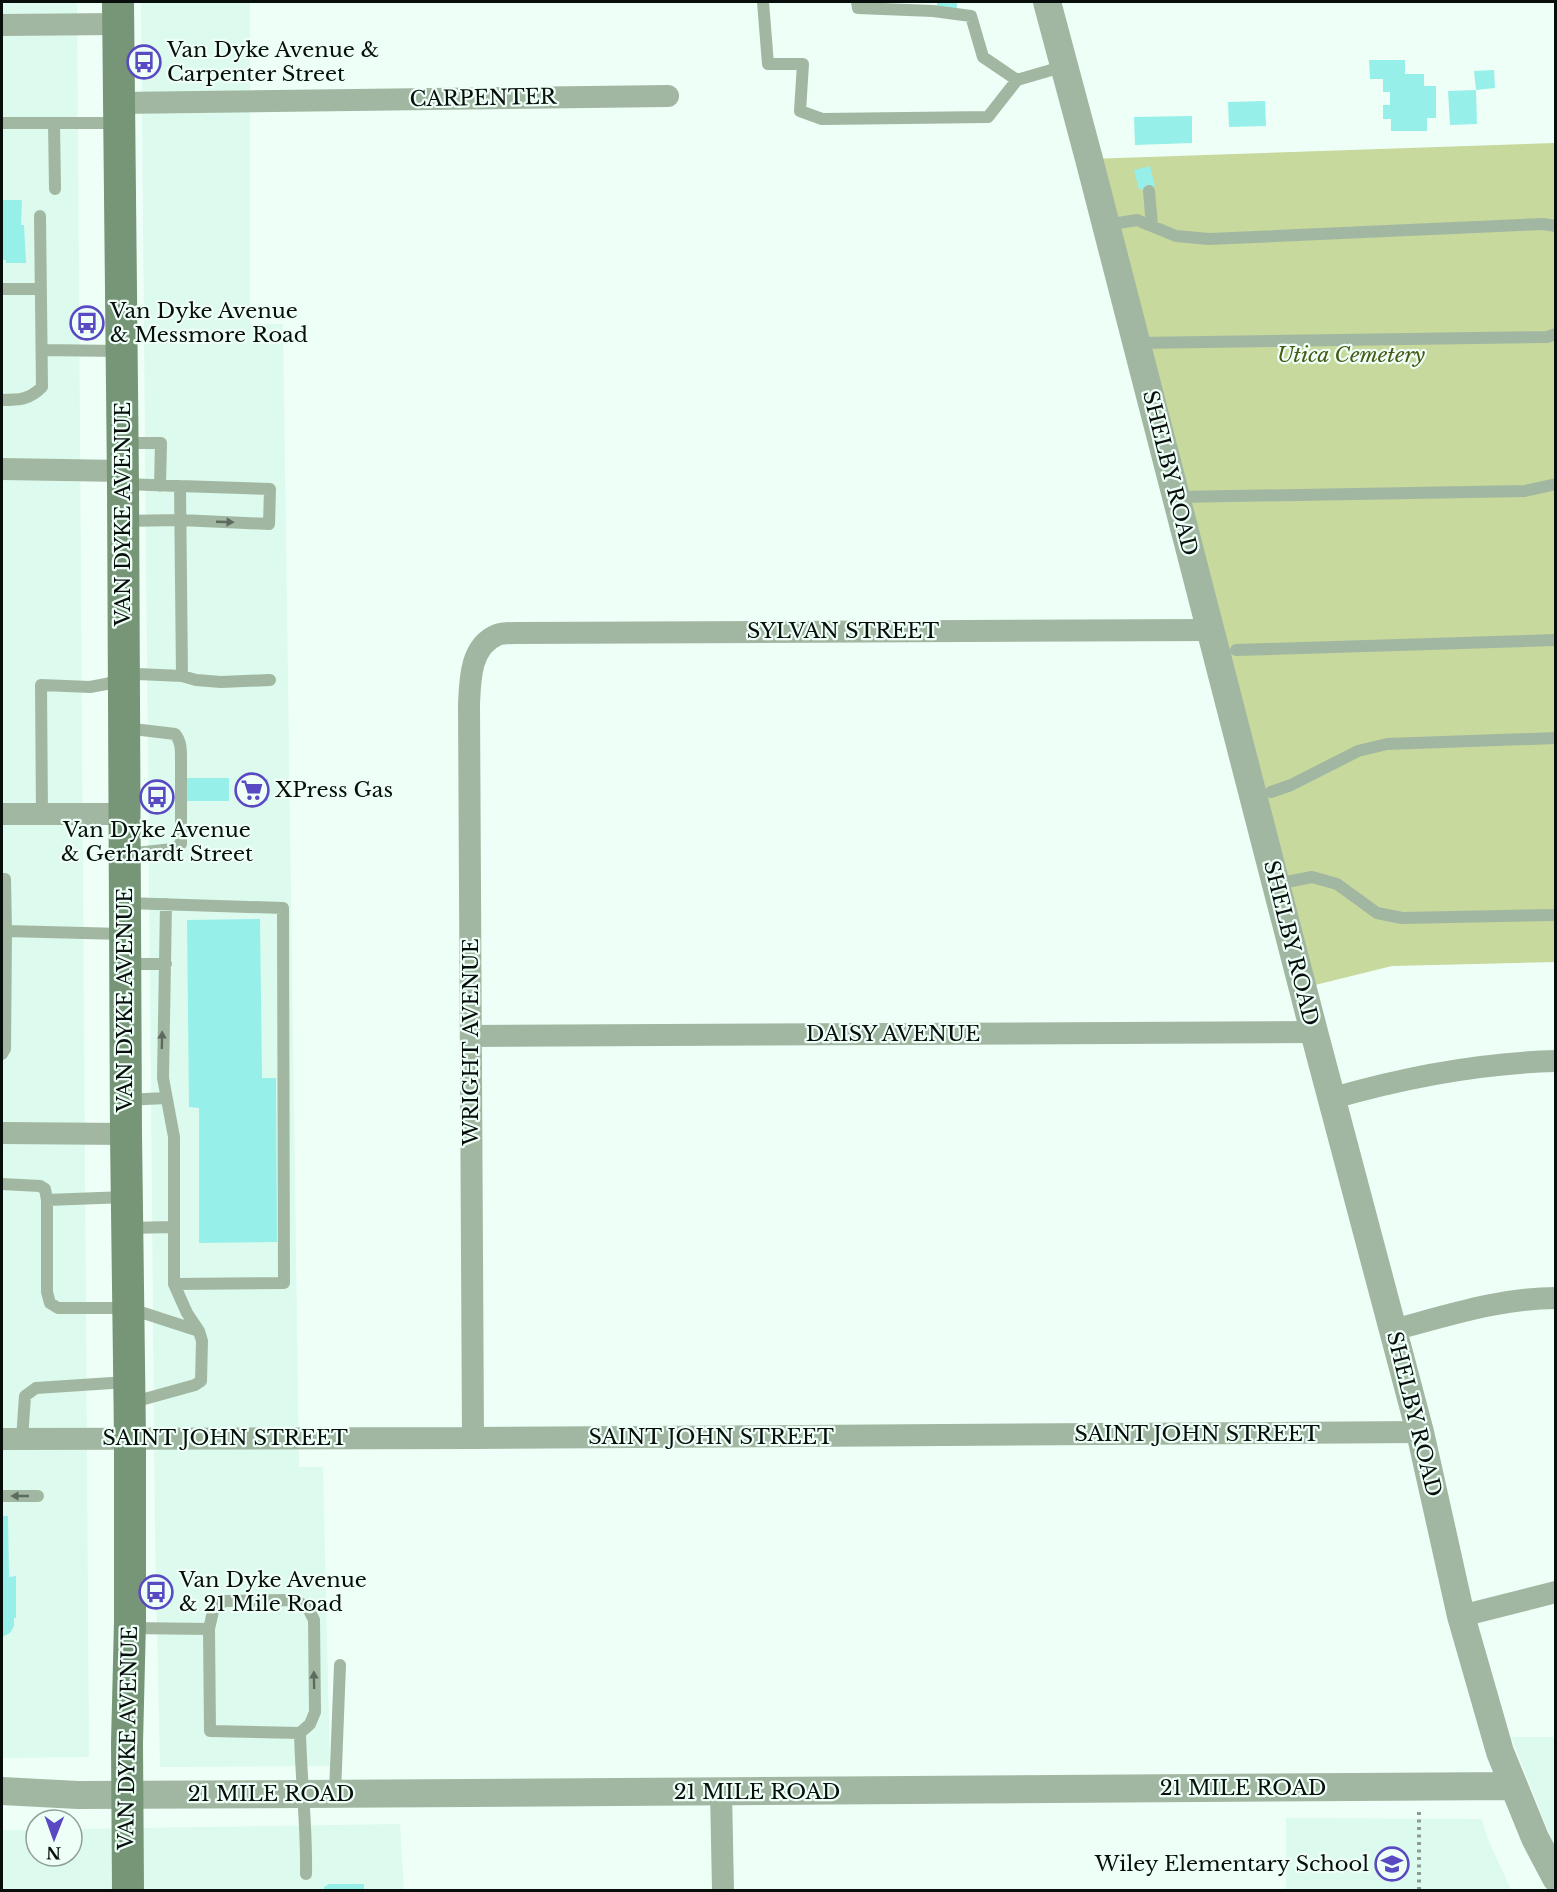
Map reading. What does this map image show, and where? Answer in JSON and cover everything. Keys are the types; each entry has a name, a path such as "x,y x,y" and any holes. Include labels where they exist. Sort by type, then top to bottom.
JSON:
{"main road":[{"name":"VAN DYKE AVENUE","path":"118,13 123,466 125,1100 130,1438 128,1890"}],"street":[{"name":"SHELBY ROAD","path":"1047,2 1420,1432 1461,1616 1493,1730 1513,1786 1535,1838 1556,1878"},
{"path":"2,25 118,13"},
{"name":"CARPENTER","path":"119,113 668,96"},
{"path":"2,469 123,466"},
{"name":"SYLVAN STREET","path":"481,648 499,634 516,633 1210,630"},
{"name":"WRIGHT AVENUE","path":"473,1438 469,705 470,682 475,660 481,648"},
{"path":"2,814 124,814"},
{"name":"DAISY AVENUE","path":"472,1036 1314,1032"},
{"path":"1333,1098 1442,1072 1511,1062 1556,1061"},
{"path":"2,1133 126,1134"},
{"path":"1393,1330 1481,1307 1519,1300 1556,1298"},
{"name":"SAINT JOHN STREET","path":"12,1439 1420,1432"},
{"path":"1461,1616 1556,1592"},
{"name":"21 MILE ROAD","path":"2,1791 78,1795 1513,1786"},
{"path":"721,1792 723,1890"}],"lane":[{"path":"763,2 768,64 802,64 800,111 822,119 988,117 1017,80 1065,66"},
{"path":"857,2 858,8 933,11 971,16 983,57 1017,80"},
{"path":"2,123 54,123 119,113"},
{"path":"54,123 55,189"},
{"path":"1149,191 1152,225"},
{"path":"2,400 22,400 33,396 42,387 40,216"},
{"path":"1106,225 1137,219 1176,236 1209,238 1543,224 1556,226"},
{"path":"2,289 41,289"},
{"path":"1137,343 1547,337 1556,334"},
{"path":"42,350 121,351"},
{"path":"123,466 161,443 160,486"},
{"path":"123,466 160,486 270,489 269,524 180,520 123,521"},
{"path":"1176,497 1525,491 1556,484"},
{"path":"180,486 183,676"},
{"path":"1236,650 1556,640"},
{"path":"42,814 41,685 90,687 138,674 183,676 196,680 221,682 270,680"},
{"path":"123,728 175,734 179,738 182,829 181,844 178,848 124,854"},
{"path":"1271,792 1291,785 1358,751 1386,744 1556,738"},
{"path":"1276,884 1312,877 1337,884 1377,913 1402,918 1556,915"},
{"path":"2,879 5,879 6,932 5,1049 2,1054"},
{"path":"124,903 283,908 284,1283 174,1284"},
{"path":"12,1439 25,1396 36,1388 129,1392 195,1385 201,1381 202,1341 199,1330 187,1313 174,1284 174,1137 163,1078 162,1041 166,904"},
{"path":"6,932 125,949 165,964"},
{"path":"125,1100 166,1098"},
{"path":"2,1184 35,1184 46,1195 126,1197"},
{"path":"46,1195 50,1302 57,1308 128,1308 199,1330"},
{"path":"127,1228 174,1227"},
{"path":"2,1496 38,1496"},
{"path":"288,1600 300,1603 309,1610 314,1620 315,1712 310,1724 300,1733 210,1731 209,1629 214,1607 225,1601 288,1600"},
{"path":"130,1628 209,1629"},
{"path":"335,1793 340,1665"},
{"path":"300,1733 302,1794 307,1843 306,1874"}],"path":[{"path":"1419,1812 1419,1890"}],"shaded area":[{"path":"2,2 77,2 89,1757 2,1758"},
{"path":"141,2 250,2 250,324 283,324 299,1467 323,1467 330,1766 160,1767 155,1532"},
{"path":"1511,1737 1555,1737 1555,1848 1526,1775"},
{"name":"Wiley Elementary School","path":"1286,1818 1482,1819 1487,1837 1511,1890 1286,1890"},
{"path":"400,1824 404,1890 2,1890 2,1830 24,1830 24,1868 84,1868 84,1829"}],"green space":[{"name":"Utica Cemetery","path":"1555,143 1555,962 1392,966 1303,988 1089,159"}],"building":[{"path":"937,2 957,2 957,8 937,8"},
{"path":"1369,60 1405,60 1405,74 1424,74 1424,86 1436,86 1436,118 1427,118 1427,131 1391,131 1391,119 1383,119 1383,105 1390,105 1390,92 1383,92 1383,79 1370,79"},
{"path":"1494,70 1495,88 1476,90 1474,71"},
{"path":"1476,90 1477,124 1450,125 1448,91"},
{"path":"1265,101 1266,126 1229,127 1228,102"},
{"path":"1192,116 1192,143 1135,145 1134,117"},
{"path":"1150,166 1155,186 1139,190 1134,170"},
{"path":"2,200 22,200 21,225 24,225 26,263 6,263 6,260 2,260"},
{"path":"185,778 229,778 229,801 185,801"},
{"path":"239,778 268,779 268,801 239,801"},
{"path":"260,919 262,1078 276,1078 277,1242 199,1243 199,1108 189,1107 187,920"},
{"path":"2,1516 8,1516 9,1577 16,1576 16,1618 14,1618 14,1626 10,1633 2,1637"},
{"path":"329,1884 364,1884 364,1890 324,1890 324,1887"}],"place":[{"name":"Van Dyke Avenue & Carpenter Street","path":"144,62"},
{"name":"Van Dyke Avenue & Messmore Road","path":"87,323"},
{"name":"XPress Gas","path":"252,790"},
{"name":"Van Dyke Avenue & Gerhardt Street","path":"157,797"},
{"name":"Van Dyke Avenue & 21 Mile Road","path":"156,1592"},
{"name":"Wiley Elementary School","path":"1392,1864"}]}
